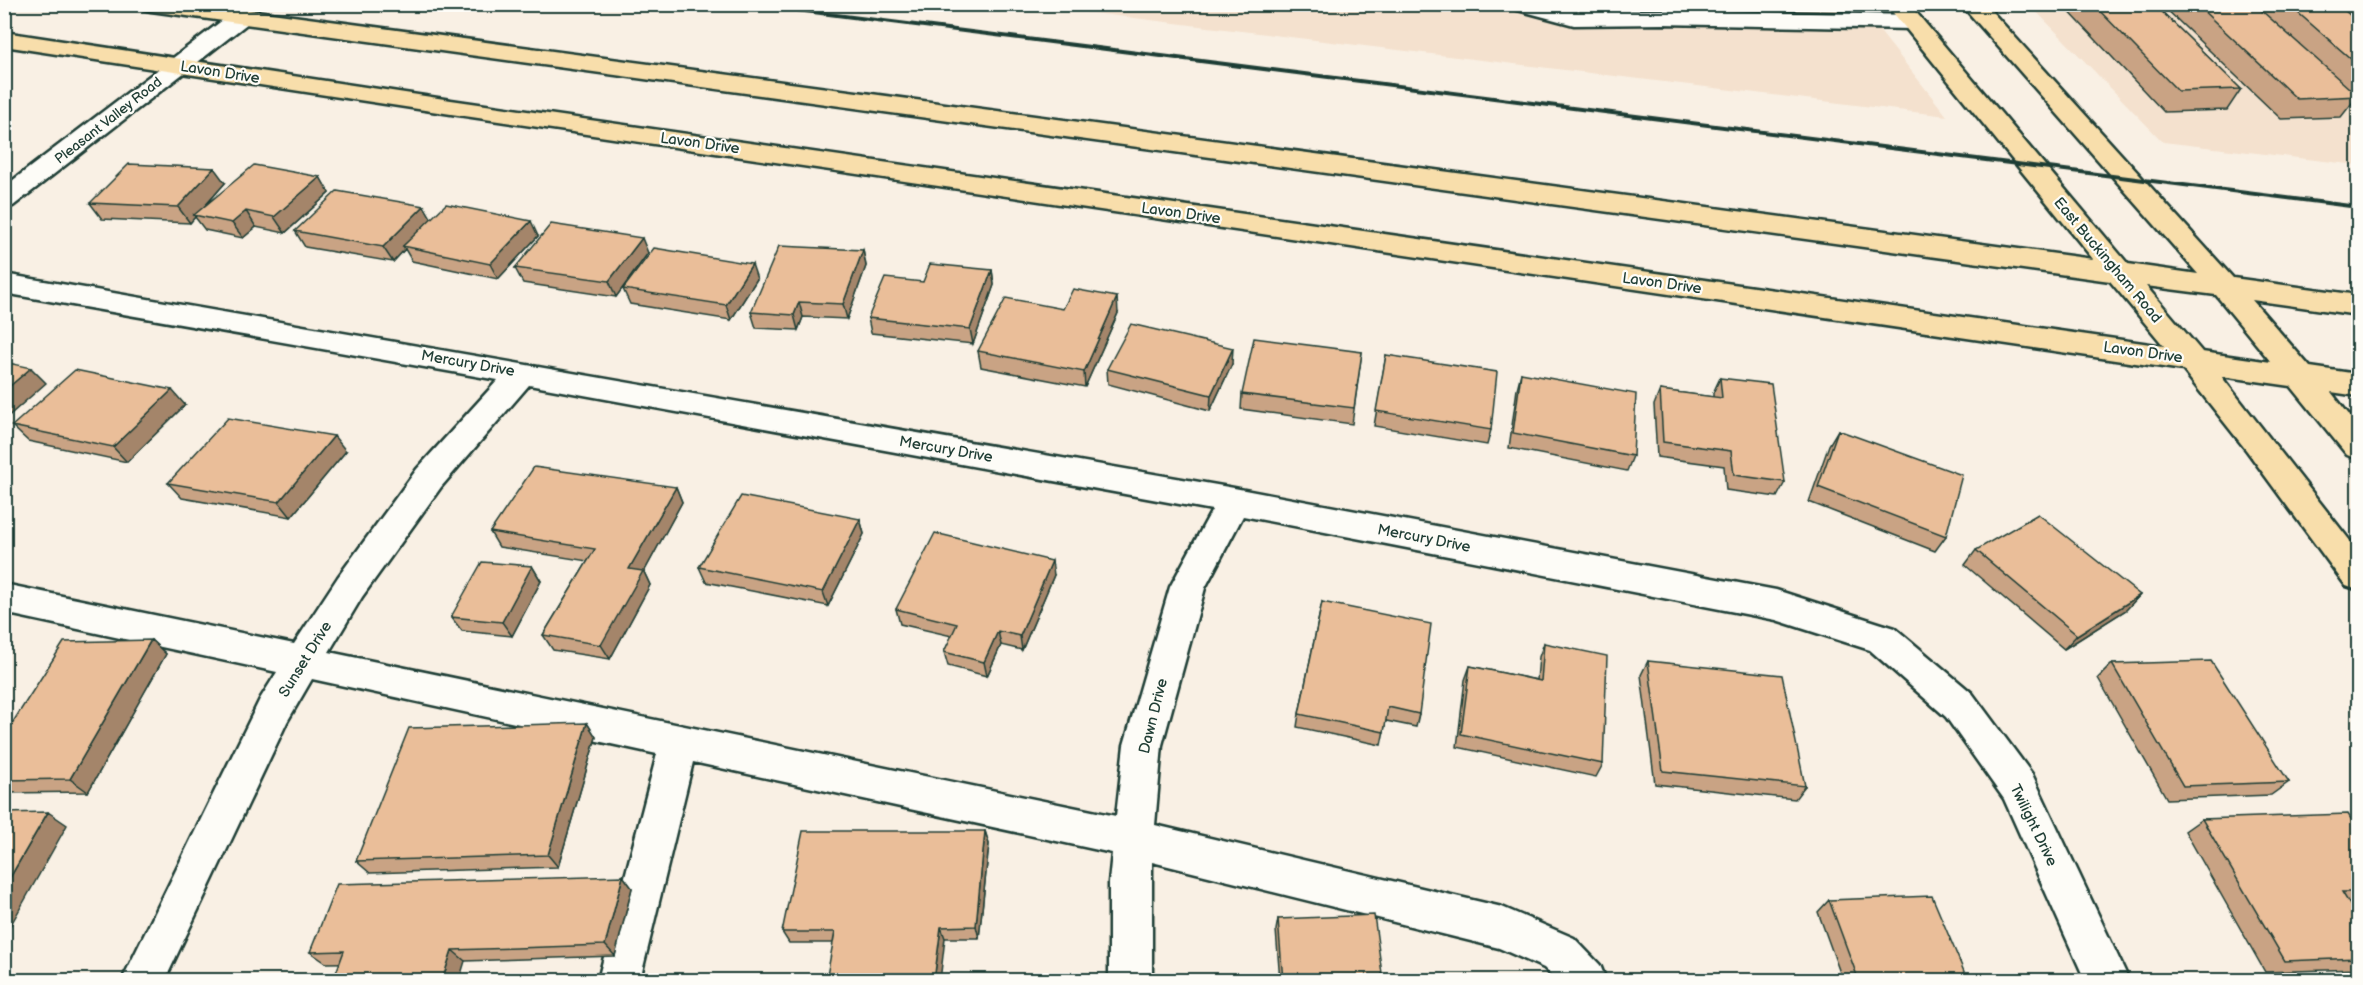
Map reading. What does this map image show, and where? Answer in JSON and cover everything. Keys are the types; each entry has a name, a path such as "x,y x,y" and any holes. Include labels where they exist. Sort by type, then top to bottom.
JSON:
{"main road":[{"path":"152,4 240,18 2358,305"},
{"path":"1972,4 2224,287 2302,377 2358,447"},
{"name":"East Buckingham Road","path":"1904,13 2191,359 2258,443 2358,576"},
{"name":"Lavon Drive","path":"4,39 474,111 2358,385"}],"street":[{"path":"1522,4 1574,18 1904,13"},
{"name":"Pleasant Valley Road","path":"4,200 240,18"},
{"name":"Mercury Drive","path":"4,283 1234,501 1776,605 1882,639"},
{"name":"Sunset Drive","path":"143,981 273,711 303,662 350,587 429,478 522,373"},
{"name":"Dawn Drive","path":"1130,981 1130,882 1143,745 1188,587 1234,501"},
{"path":"4,598 1134,839 1502,928 1559,953 1585,981"},
{"name":"Twilight Drive","path":"1882,639 1959,705 2018,787 2107,981"},
{"path":"619,981 679,742"}],"shaded area":[{"path":"1028,5 1859,5 1947,116 1191,25"},
{"path":"2030,5 2358,5 2358,165 2163,142"}],"building":[{"path":"2093,4 2154,4 2241,89 2178,91"},
{"path":"2196,4 2254,4 2358,96 2297,99"},
{"path":"2288,4 2337,4 2358,22 2358,65"},
{"path":"129,164 214,168 178,207 90,203"},
{"path":"254,165 320,177 274,217 246,211 232,223 194,215"},
{"path":"337,191 424,206 383,247 295,231"},
{"path":"446,204 531,221 490,264 403,246"},
{"path":"551,224 642,238 609,281 515,268"},
{"path":"779,246 863,250 843,304 799,302 794,315 751,312"},
{"path":"654,248 752,264 726,305 623,289"},
{"path":"930,264 992,270 970,329 868,318 885,278 923,282"},
{"path":"1073,289 1117,297 1084,372 978,351 1006,298 1063,309"},
{"path":"1131,324 1233,348 1211,395 1107,369"},
{"path":"1254,338 1362,352 1354,408 1242,394"},
{"path":"1386,355 1497,372 1491,430 1376,411"},
{"path":"4,362 31,368 4,391"},
{"path":"75,370 172,390 113,447 12,426"},
{"path":"1521,373 1636,394 1633,456 1513,433"},
{"path":"1720,378 1771,384 1785,482 1734,475 1731,451 1663,442 1660,390 1722,398"},
{"path":"228,418 334,436 279,502 168,483"},
{"path":"1838,430 1962,475 1946,536 1818,487"},
{"path":"534,467 676,487 629,569 643,571 601,645 543,635 595,549 490,532"},
{"path":"741,496 860,519 823,592 699,567"},
{"path":"2038,514 2140,595 2077,635 1976,550"},
{"path":"935,533 1052,561 1020,636 998,631 984,662 944,652 957,624 896,609"},
{"path":"482,562 532,566 502,622 451,617"},
{"path":"1322,602 1431,624 1419,714 1388,707 1384,732 1299,714"},
{"path":"151,640 70,779 4,780 4,736 64,642"},
{"path":"1544,643 1607,656 1603,764 1461,734 1470,666 1541,681"},
{"path":"1648,661 1782,675 1805,786 1663,771"},
{"path":"2211,661 2289,782 2183,786 2112,664"},
{"path":"587,723 548,855 356,861 409,728"},
{"path":"48,812 4,888 4,813"},
{"path":"2348,814 2358,830 2358,892 2342,892 2358,918 2358,958 2285,961 2202,819"},
{"path":"803,831 985,831 976,926 941,927 934,981 826,981 835,932 782,932"},
{"path":"623,876 605,945 452,950 442,981 333,981 344,951 310,952 337,884"},
{"path":"1932,896 1968,981 1859,981 1829,900"},
{"path":"1374,915 1383,981 1283,981 1278,919"}],"railway":[{"path":"749,4 2358,207"}]}
